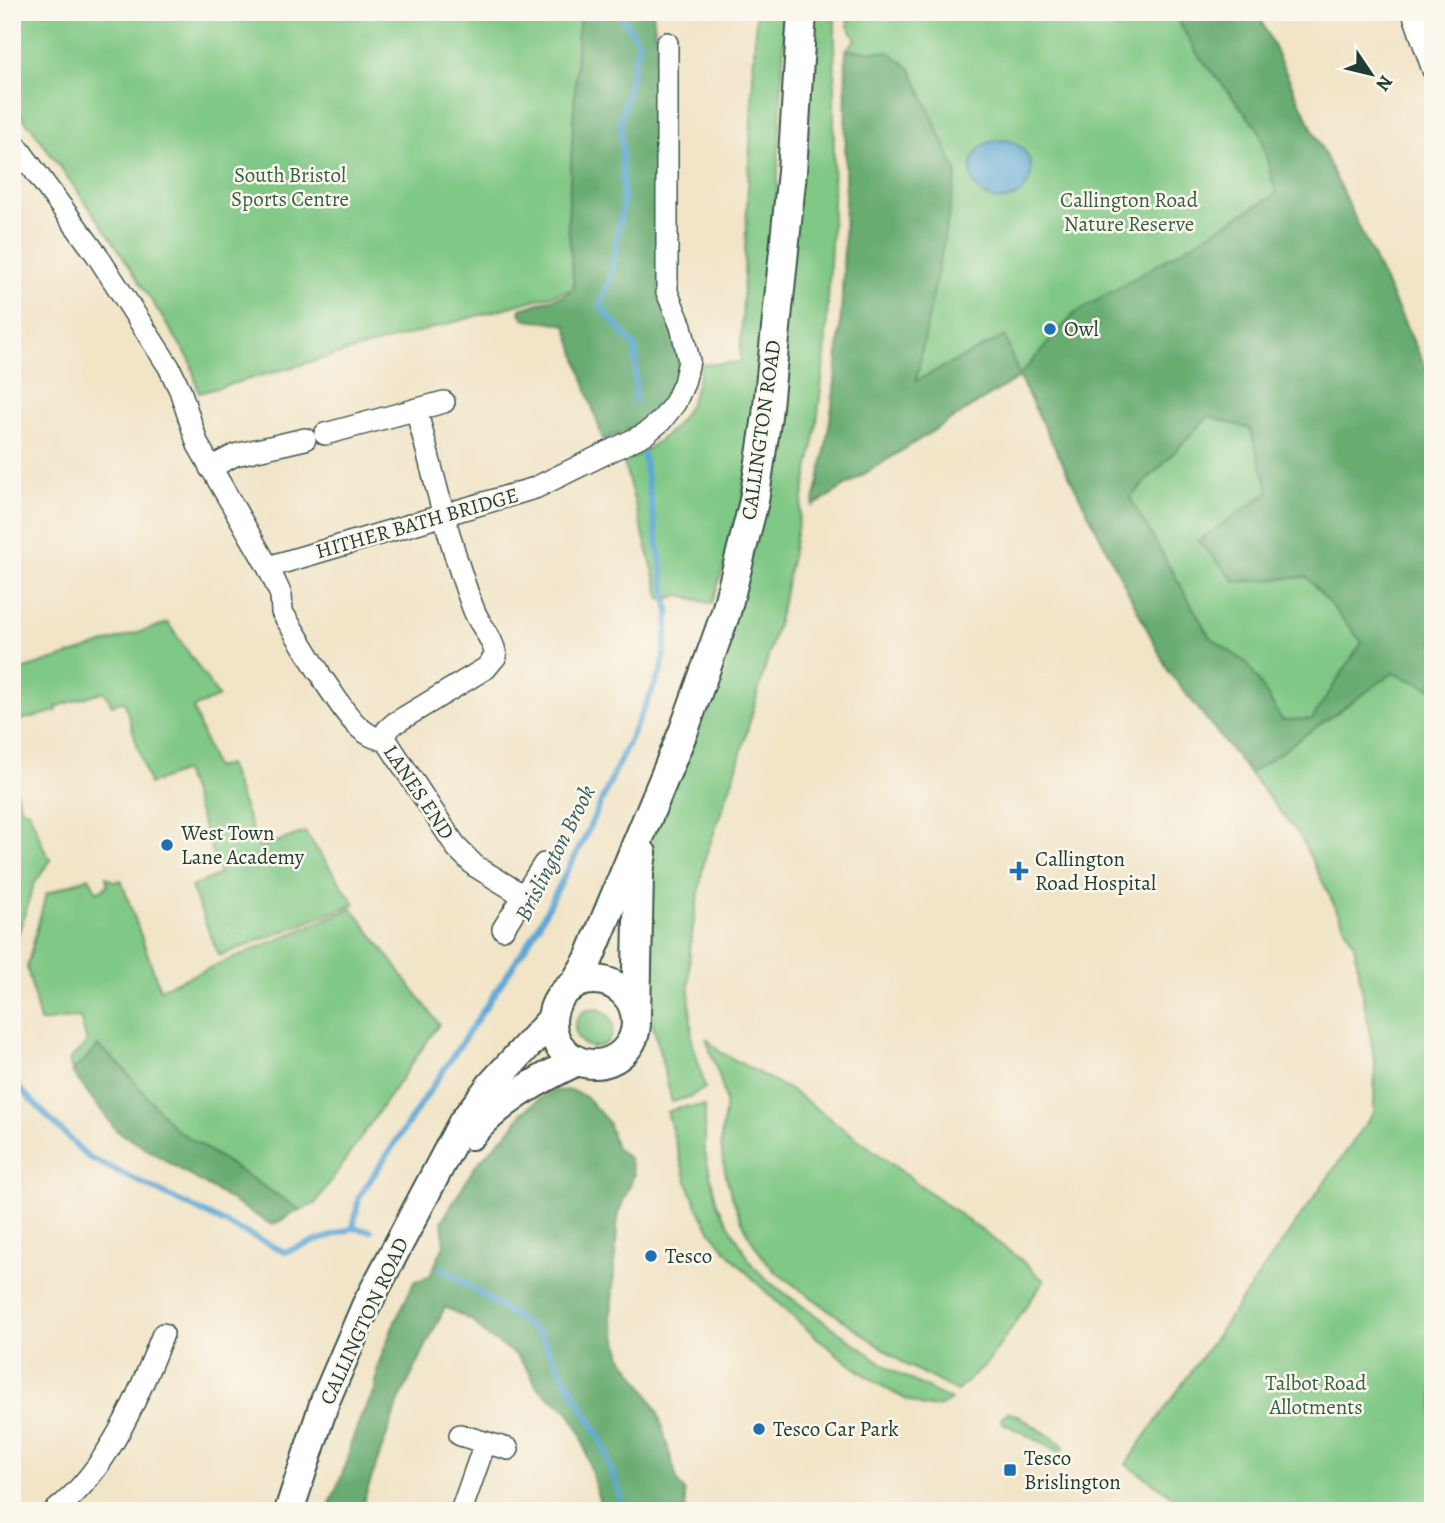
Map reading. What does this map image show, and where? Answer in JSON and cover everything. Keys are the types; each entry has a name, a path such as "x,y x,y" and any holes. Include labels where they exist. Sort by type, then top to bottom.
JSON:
{"main road":[{"name":"CALLINGTON ROAD","path":"573,986 592,951 684,730 726,612 754,501 767,416 784,251 802,22"},
{"name":"CALLINGTON ROAD","path":"636,1020 639,873 648,812"},
{"path":"597,980 615,986 627,995 634,1008 636,1020 634,1035 622,1054 609,1062 592,1065 577,1061 566,1054 557,1042 552,1019 555,1005 561,995 583,981 597,980"},
{"name":"CALLINGTON ROAD","path":"289,1511 325,1401 366,1306 463,1122 492,1084 552,1019"},
{"name":"CALLINGTON ROAD","path":"436,1176 498,1108 530,1084 577,1061"}],"street":[{"path":"1413,12 1433,69"},
{"name":"HITHER BATH BRIDGE","path":"268,567 535,488 645,434 661,421 675,403 684,383 688,361 681,326 667,292 667,43"},
{"path":"12,140 97,255 169,367 180,390 198,445 268,567"},
{"path":"211,468 235,455 315,437 444,402"},
{"path":"386,740 387,730 395,723 486,668 496,656 494,643 474,611 416,409"},
{"name":"LANES END","path":"268,567 281,595 282,612 361,732 386,740 457,848 475,866 524,896"},
{"path":"503,929 544,864"},
{"path":"55,1511 67,1502 107,1452 142,1388 163,1334"},
{"path":"460,1435 508,1449"},
{"path":"461,1511 485,1443"}],"green space":[{"name":"South Bristol Sports Centre","path":"12,12 581,12 568,222 574,289 199,393 190,360 109,235 31,127 12,106"},
{"path":"581,12 653,12 656,39 659,297 679,355 678,373 673,389 651,417 632,429 603,440 566,325 524,319 520,312 521,309 574,289 568,222"},
{"path":"756,12 783,12 784,39 774,254 743,506 712,604 681,595 661,600 624,463 653,445 676,425 692,400 701,365 740,362"},
{"path":"812,12 834,12 835,25 833,208 825,355 816,430 782,607 737,767 704,861 690,946 689,986 692,1040 705,1088 672,1102 653,1025 649,864 655,832 721,654"},
{"name":"Callington Road Nature Reserve","path":"847,12 1257,12 1433,383 1433,1511 1194,1511 1126,1464 1374,1112 1375,1063 1354,945 1301,838 1169,672 1019,377 813,506 834,395 843,280 846,50 856,39 848,26"},
{"path":"1173,12 1257,12 1433,383 1433,689 1393,673 1250,774 1169,672 1019,377 813,506 834,395 839,337 845,221 846,50 889,52 911,69 957,173 916,381 1005,336 1019,376 1074,314 1276,194 1259,130 1198,55","holes":["1209,416 1250,429 1269,492 1198,541 1236,582 1307,577 1362,642 1312,719 1282,720 1248,664 1210,637 1130,498"]},
{"path":"168,623 219,697 193,708 215,768 228,764 259,848 305,832 355,904 219,956 191,887 220,874 184,771 149,784 124,701 112,705 104,691 56,707 57,711 12,722 12,673"},
{"path":"12,777 21,809 29,811 51,860 34,884 12,954"},
{"path":"89,877 97,892 108,886 106,877 115,882 121,880 160,989 352,908 439,1024 315,1204 300,1210 174,1128 122,1067 98,1046 72,1072 69,1060 87,1043 80,1017 40,1022 27,967 46,894"},
{"path":"594,1009 607,1015 613,1028 607,1041 594,1047 581,1041 575,1028 581,1015"},
{"path":"706,1038 720,1052 797,1094 1024,1262 1044,1281 988,1362 957,1391 906,1365 777,1273 766,1261 738,1213 727,1178 721,1144 724,1094"},
{"path":"98,1046 122,1067 174,1128 300,1210 272,1225 117,1131 72,1072"},
{"path":"571,1090 586,1097 608,1122 616,1148 629,1158 634,1175 618,1214 611,1317 622,1356 658,1413 678,1483 684,1490 686,1511 602,1511 581,1434 569,1412 537,1387 516,1355 487,1336 473,1321 445,1307 398,1403 360,1511 327,1511 348,1460 350,1446 362,1414 375,1391 378,1365 394,1324 414,1282 430,1276 444,1245 442,1221 475,1166 513,1127 522,1113 554,1091"},
{"path":"705,1106 705,1153 717,1204 753,1266 769,1282 893,1371 951,1400 931,1407 908,1400 878,1384 811,1333 725,1248 709,1228 695,1201 667,1112 680,1107"},
{"path":"1008,1412 1062,1444 1064,1448 1060,1452 1003,1423 1001,1418"}],"water":[{"path":"995,140 1007,140 1026,153 1031,170 1029,182 1018,195 1007,200 995,200 976,187 971,176 971,164 984,145"}],"waterway":[{"name":"Brislington Brook","path":"619,12 639,43 621,119 623,203 611,275 600,306 636,348 635,401"},
{"name":"Brislington Brook","path":"353,1228 359,1197 534,934 585,837 662,669 669,614 643,453"},
{"name":"Brislington Brook","path":"12,1081 88,1157 285,1252 353,1228 371,1231"},
{"name":"Brislington Brook","path":"442,1268 539,1333 601,1439 621,1499 622,1511"}],"place":[{"name":"Owl","path":"1050,329"},
{"name":"West Town Lane Academy","path":"167,845"},
{"name":"Callington Road Hospital","path":"1019,871"},
{"name":"Tesco","path":"651,1256"},
{"name":"Tesco Car Park","path":"759,1429"},
{"name":"Tesco Brislington","path":"1010,1470"}],"park label":[{"name":"Talbot Road Allotments","path":"1316,1395"}]}
